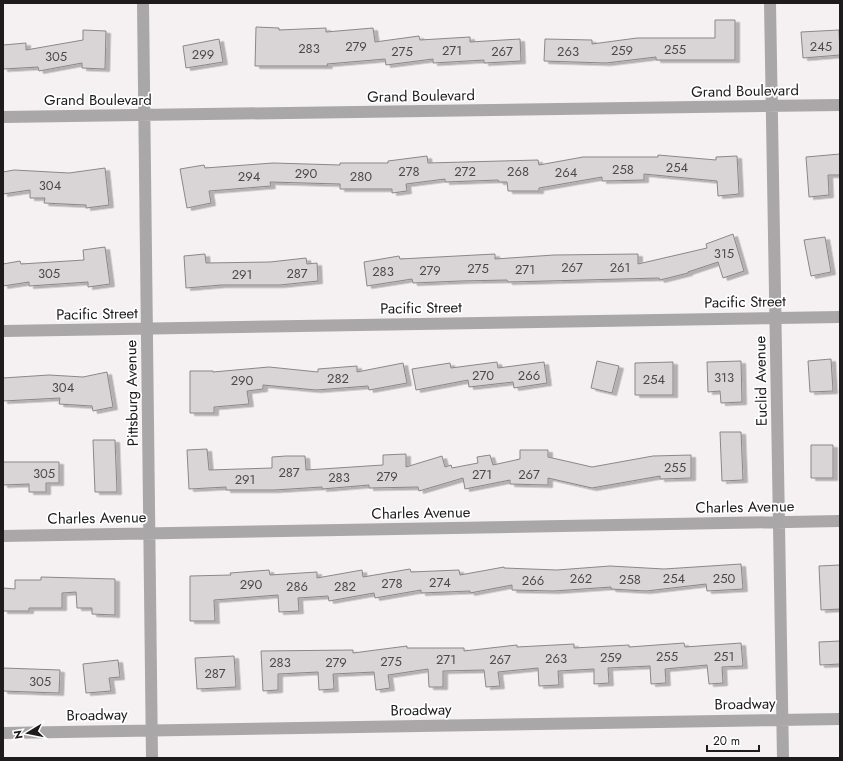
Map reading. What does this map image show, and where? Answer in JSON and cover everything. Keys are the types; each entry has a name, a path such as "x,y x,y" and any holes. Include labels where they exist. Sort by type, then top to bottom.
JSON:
{"street":[{"name":"Pittsburg Avenue","path":"142,3 152,758"},
{"name":"Euclid Avenue","path":"770,3 784,758"},
{"name":"Grand Boulevard","path":"3,117 840,105"},
{"name":"Pacific Street","path":"3,331 840,317"},
{"name":"Charles Avenue","path":"3,536 840,521"},
{"name":"Broadway","path":"3,733 840,718"}],"building":[{"path":"715,20 735,20 735,60 656,60 656,57 606,63 544,61 545,39 592,40 592,44 637,38 715,38"},
{"path":"256,27 279,28 279,30 326,28 326,32 373,28 375,42 419,36 420,40 470,37 470,42 520,39 521,61 484,63 484,60 433,63 433,59 386,65 385,59 327,64 328,66 255,66"},
{"path":"83,30 106,31 105,69 82,68 82,63 39,71 38,67 3,69 3,45 26,43 26,50 83,40"},
{"path":"839,30 840,55 803,58 801,32"},
{"path":"219,39 223,62 186,68 183,46"},
{"path":"840,154 840,175 828,175 829,195 809,197 806,157"},
{"path":"658,155 716,160 716,157 737,156 739,194 718,196 717,181 644,174 644,180 602,181 602,177 539,188 539,191 508,191 507,182 499,182 498,180 445,182 445,179 406,184 407,191 392,193 392,189 340,189 340,184 270,182 271,186 209,191 211,203 187,208 180,169 204,165 205,168 273,163 340,165 340,163 388,163 388,161 427,156 428,163 538,160 539,165 583,157 658,157"},
{"path":"105,168 109,205 86,208 86,205 44,203 45,198 30,198 30,190 3,194 3,172 14,170 69,173"},
{"path":"733,234 744,271 723,278 718,262 688,273 660,280 659,278 413,283 412,279 367,286 364,262 399,256 400,259 495,254 495,259 554,255 638,254 638,264 707,248 706,244"},
{"path":"825,237 831,272 811,276 804,240"},
{"path":"105,247 110,284 88,287 88,282 29,286 29,282 3,286 3,264 20,261 21,264 84,260 83,250"},
{"path":"205,254 206,263 270,262 306,258 307,264 317,263 318,281 280,285 221,285 186,288 184,256"},
{"path":"831,359 833,391 810,392 808,361"},
{"path":"597,361 619,366 612,393 591,388"},
{"path":"741,361 742,402 721,403 720,391 708,392 707,362"},
{"path":"497,362 498,368 544,362 547,383 514,388 513,382 469,387 468,380 416,390 412,369 450,363 451,368"},
{"path":"673,362 673,395 635,395 635,363"},
{"path":"403,363 407,383 369,390 368,386 316,390 263,385 263,389 247,391 249,404 214,407 214,413 190,413 190,371 213,372 269,367 318,372 318,369 357,366 357,372"},
{"path":"107,372 113,407 93,411 92,406 59,404 60,398 3,401 3,378 49,375 83,377"},
{"path":"720,432 741,432 743,480 722,481"},
{"path":"93,440 115,440 117,492 95,492"},
{"path":"811,445 833,445 833,478 811,478"},
{"path":"207,449 209,470 272,468 272,457 286,456 305,456 306,470 383,465 383,455 406,454 406,467 442,456 445,467 451,465 452,468 478,463 477,457 490,455 493,465 520,459 520,450 548,450 548,457 592,467 653,456 691,455 691,478 660,479 660,476 592,488 548,478 548,485 510,484 510,480 465,489 463,478 419,491 418,487 369,488 369,485 322,489 322,487 274,490 226,490 226,487 189,489 187,450"},
{"path":"3,462 59,462 59,483 46,483 46,492 29,492 29,484 3,485"},
{"path":"741,564 743,589 707,591 706,584 646,591 611,589 611,587 554,591 512,590 512,585 470,593 470,591 421,593 421,590 375,598 374,593 329,601 328,596 298,598 299,611 279,612 278,595 214,600 215,621 190,621 190,576 231,575 230,573 269,570 270,575 317,572 317,578 362,570 363,577 410,569 411,572 459,570 460,575 504,567 557,570 610,566 664,569"},
{"path":"840,565 840,609 821,610 819,566"},
{"path":"41,577 115,579 115,615 92,614 92,608 77,608 76,592 62,593 62,608 29,608 29,611 3,611 3,588 15,589 15,580 41,580"},
{"path":"840,641 840,664 820,665 819,642"},
{"path":"684,643 685,647 741,643 743,666 722,667 723,683 709,684 707,665 665,669 666,683 651,684 650,666 608,668 609,683 594,684 594,669 558,671 559,685 539,686 538,668 498,672 500,686 486,687 484,670 443,671 443,687 429,687 428,669 388,675 390,688 376,690 374,672 333,674 334,689 319,690 318,672 278,674 278,690 263,691 261,651 353,650 353,653 407,646 407,648 464,648 464,651 517,645 517,647 574,644 574,648 629,645 629,647"},
{"path":"234,656 236,687 197,689 195,658"},
{"path":"118,660 120,677 109,678 111,691 86,693 83,664"},
{"path":"3,668 60,670 59,693 3,691"}]}
